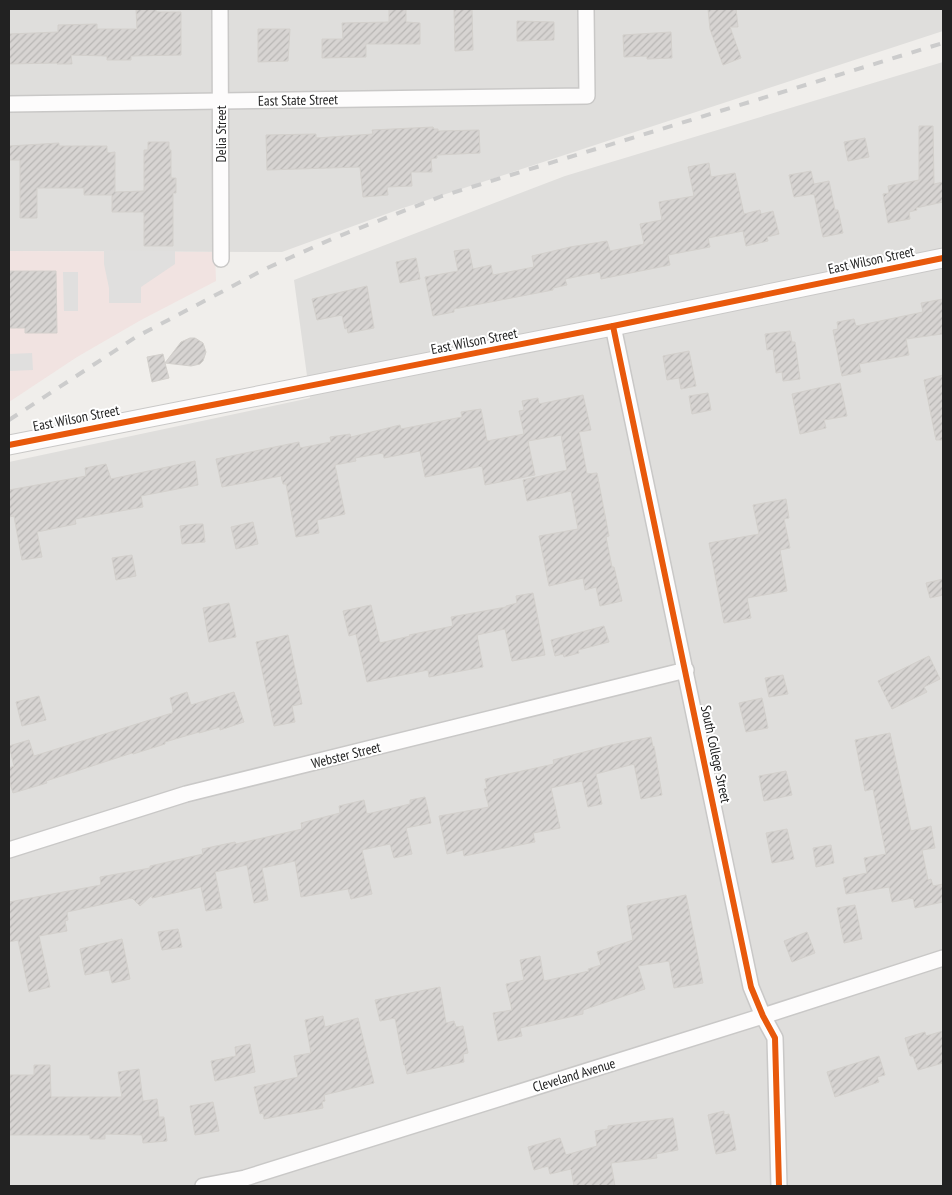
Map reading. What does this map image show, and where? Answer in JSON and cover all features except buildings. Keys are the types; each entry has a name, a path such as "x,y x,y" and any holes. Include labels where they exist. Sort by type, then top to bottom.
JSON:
{"street":[{"name":"Delia Street","path":"220,9 222,259"},
{"name":"East State Street","path":"9,104 587,96 586,9"},
{"name":"East Wilson Street","path":"9,444 613,326 943,258"},
{"name":"South College Street","path":"613,326 751,987 775,1038 779,1186"},
{"name":"Webster Street","path":"9,850 186,794 686,670"},
{"name":"Cleveland Avenue","path":"203,1186 245,1178 943,958"}],"shaded area":[{"path":"9,9 943,9 943,31 400,209 282,252 9,251"},
{"path":"943,62 943,1186 9,1186 9,462 310,398 294,280 565,176"},
{"path":"104,250 175,251 175,264 141,287 141,303 109,303"},
{"path":"9,251 215,252 216,281 141,320 77,357 9,402"},
{"path":"63,272 78,272 78,311 64,311"},
{"path":"32,353 33,370 9,371 9,354"}],"railway":[{"path":"9,420 136,337 265,269 334,238 442,196 943,43"}],"cycle path":[{"path":"9,445 613,326 943,258"},
{"path":"613,326 751,987 775,1038 779,1186"}]}
